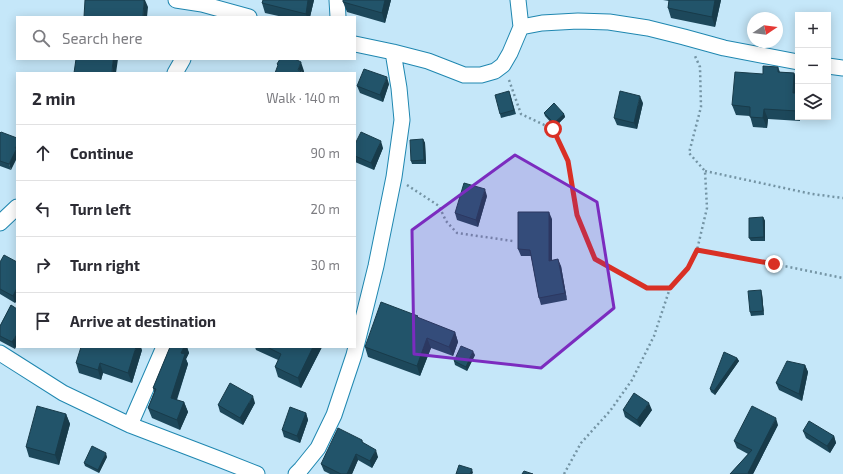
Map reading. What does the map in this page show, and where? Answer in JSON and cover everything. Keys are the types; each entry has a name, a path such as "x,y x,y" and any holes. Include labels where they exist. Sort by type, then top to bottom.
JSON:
{"street":[{"path":"176,0 243,16"},
{"path":"337,0 338,16"},
{"path":"356,44 393,52 428,62 464,75 481,75 495,71 503,65 510,53 521,27 518,0"},
{"path":"521,27 542,23 578,21 609,22 648,28 724,48 795,61"},
{"path":"356,347 376,266 394,177 402,120 399,88 393,52"},
{"path":"176,72 182,60"},
{"path":"831,66 843,68"},
{"path":"0,223 16,208"},
{"path":"130,425 164,348"},
{"path":"296,474 318,448 334,415 356,348"},
{"path":"0,353 62,394 130,425 257,474"}],"path":[{"path":"564,474 581,442 610,411 632,380 654,336 670,288 688,268 697,250 707,208 705,172 689,153 701,107 700,67 684,37"},
{"path":"503,65 512,85 521,114 553,129 568,161 577,215 595,259 647,288 670,288"},
{"path":"705,172 812,194 843,198"},
{"path":"394,177 439,206 446,221 457,233 513,241"},
{"path":"697,250 843,278"}],"highlighted area":[{"path":"515,155 597,202 614,308 541,368 414,354 412,230"}],"building":[{"path":"85,0 144,0 143,16 84,16"},
{"path":"263,0 308,0 306,14 262,3"},
{"path":"343,0 385,0 382,13 343,2"},
{"path":"669,0 715,0 712,17 668,8"},
{"path":"76,60 113,60 112,72 74,72"},
{"path":"279,60 297,60 301,62 298,70 301,72 275,72"},
{"path":"763,66 778,67 778,72 794,73 793,93 795,93 795,111 764,109 763,118 750,117 750,107 732,105 735,72 763,74"},
{"path":"364,69 387,77 380,95 357,86"},
{"path":"509,91 514,110 500,114 495,95"},
{"path":"620,91 640,96 634,123 614,118"},
{"path":"554,103 564,114 554,123 544,113"},
{"path":"1,132 16,138 16,150 9,164 0,161"},
{"path":"361,132 381,141 371,163 356,156 356,142"},
{"path":"423,139 424,160 411,161 410,140"},
{"path":"464,183 485,189 476,220 455,213"},
{"path":"518,212 549,212 549,261 558,259 565,293 539,298 530,250 518,249"},
{"path":"763,217 764,237 749,238 749,218"},
{"path":"4,255 16,261 16,290 13,296 0,289 0,262"},
{"path":"761,290 763,311 750,312 748,291"},
{"path":"381,302 455,332 449,347 427,338 417,366 365,347"},
{"path":"11,305 16,308 16,336 12,342 0,336 0,326"},
{"path":"461,346 473,351 466,367 454,361"},
{"path":"81,348 136,348 128,373 100,363 98,370 76,363"},
{"path":"170,348 184,348 181,353 185,354 171,398 184,402 177,420 148,408 156,389 153,388"},
{"path":"269,348 313,348 298,378 275,367 281,354"},
{"path":"724,352 737,358 714,391 710,389"},
{"path":"787,361 805,365 799,394 776,383"},
{"path":"230,383 253,396 240,418 218,405"},
{"path":"634,393 649,403 637,420 623,410"},
{"path":"37,406 66,414 55,455 26,447"},
{"path":"752,406 776,418 748,473 750,474 730,474 752,450 734,441"},
{"path":"290,407 306,413 297,436 282,430"},
{"path":"809,421 834,436 827,446 803,431"},
{"path":"338,428 362,440 362,442 376,450 370,461 356,454 347,474 341,474 321,464"},
{"path":"92,446 106,453 98,470 84,463"},
{"path":"459,465 472,469 470,474 456,474"},
{"path":"524,471 533,474 522,474"}],"route":[{"path":"553,129 568,161 577,215 595,259 647,288 670,288 688,268 697,250 774,264"}]}
